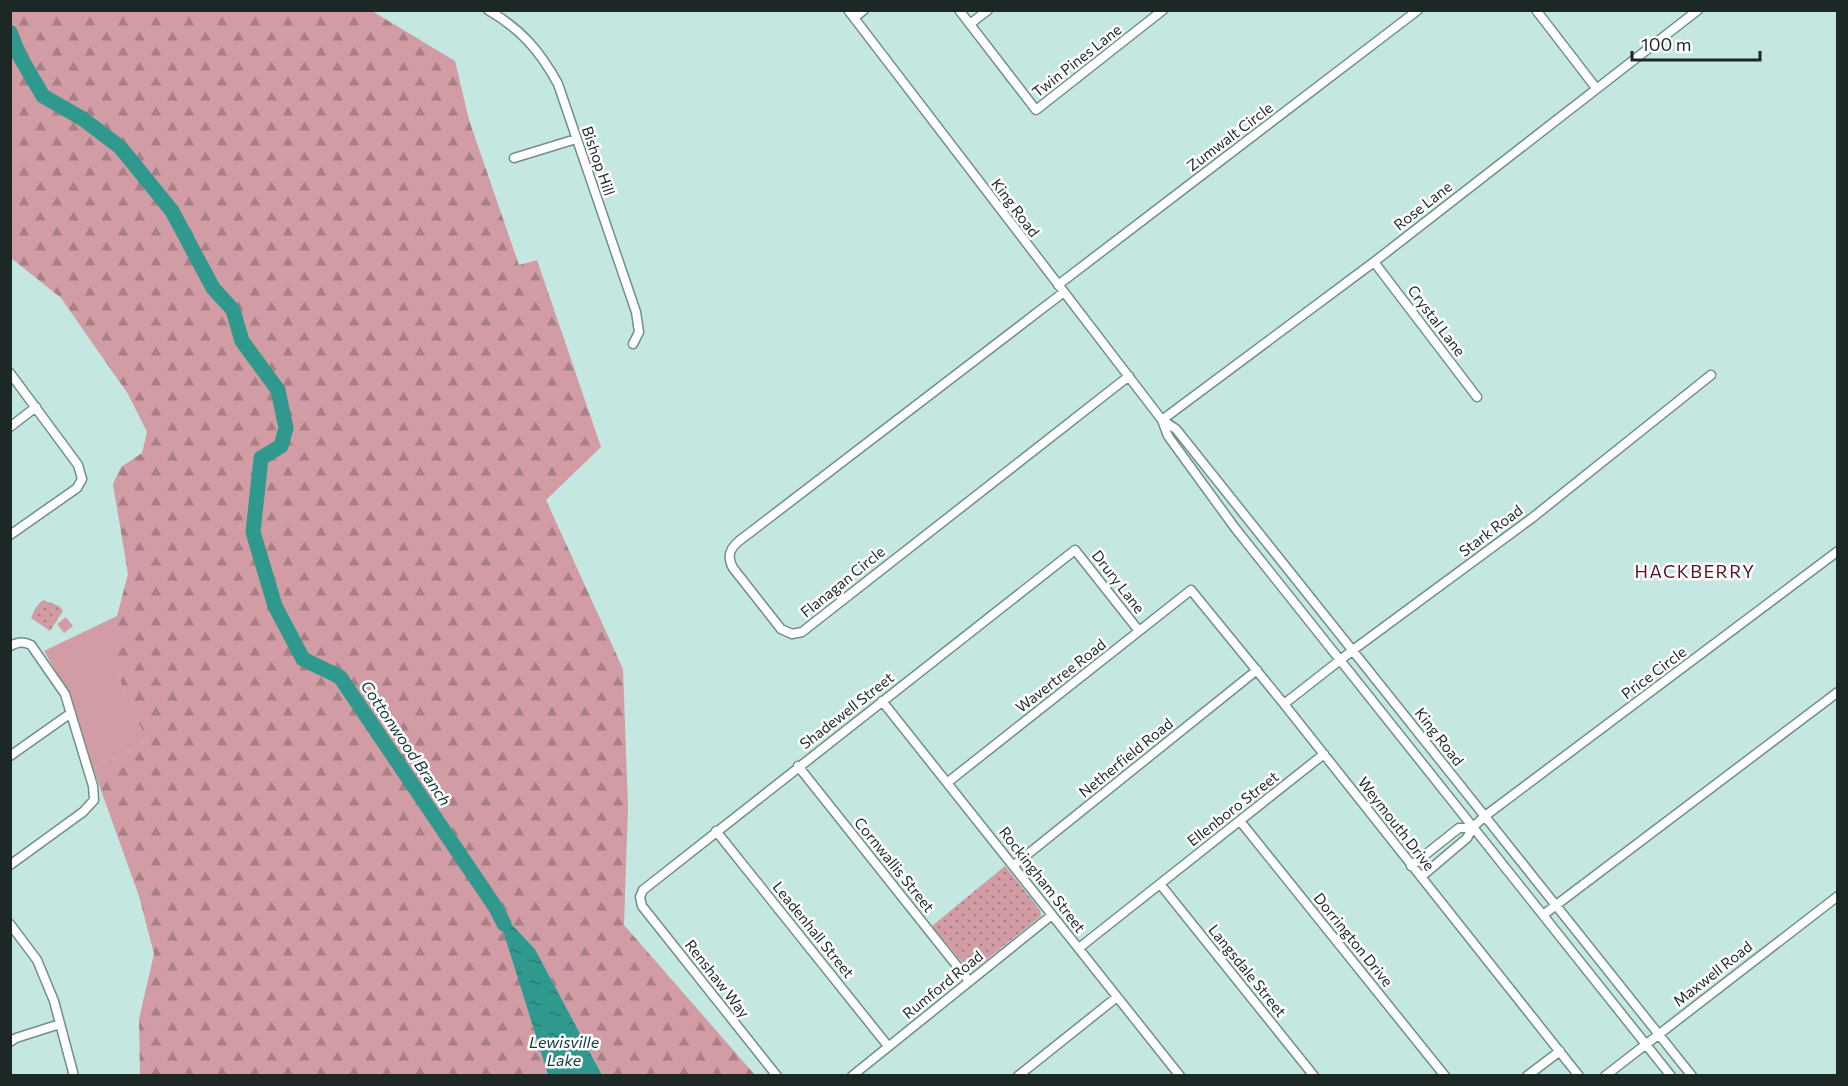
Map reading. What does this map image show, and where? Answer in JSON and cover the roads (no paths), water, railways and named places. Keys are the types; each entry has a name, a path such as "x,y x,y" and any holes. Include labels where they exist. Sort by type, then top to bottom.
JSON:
{"street":[{"name":"Bishop Hill","path":"488,10 510,23 527,39 546,62 558,84 636,312 639,332 633,344"},
{"name":"King Road","path":"849,10 1162,420 1168,436 1234,528 1671,1076"},
{"path":"854,18 864,10"},
{"path":"959,10 970,24 988,10"},
{"name":"Twin Pines Lane","path":"970,24 1036,110 1163,10"},
{"name":"Zumwalt Circle","path":"1061,289 1418,10"},
{"path":"1536,10 1596,88"},
{"name":"Rose Lane","path":"1162,420 1374,262 1698,10"},
{"path":"514,158 576,139"},
{"name":"Crystal Lane","path":"1374,262 1477,397"},
{"name":"Flanagan Circle","path":"1061,289 739,541 731,549 729,556 733,568 781,629 792,634 802,632 1129,376"},
{"path":"10,373 78,465 81,479 77,488 10,536"},
{"name":"Stark Road","path":"1284,704 1353,650 1532,518 1711,375"},
{"path":"10,427 36,408"},
{"name":"King Road","path":"1162,420 1176,429 1692,1076"},
{"name":"Drury Lane","path":"1074,550 1139,631"},
{"name":"Shadewell Street","path":"640,897 643,890 716,831 1074,550"},
{"name":"Price Circle","path":"1473,827 1838,550"},
{"path":"1275,579 1287,568"},
{"name":"Wavertree Road","path":"948,782 1191,590"},
{"name":"Weymouth Drive","path":"1191,590 1579,1076"},
{"path":"10,646 25,642 31,645 65,694 93,786 94,800 83,812 10,865"},
{"name":"Netherfield Road","path":"1013,866 1257,670"},
{"path":"1543,915 1838,692"},
{"name":"Rockingham Street","path":"882,701 1180,1076"},
{"path":"10,756 71,713"},
{"name":"Ellenboro Street","path":"1079,948 1324,754"},
{"name":"Cornwallis Street","path":"798,766 969,981"},
{"path":"1432,775 1445,766"},
{"name":"Dorrington Drive","path":"1240,821 1445,1076"},
{"path":"1411,866 1459,828 1473,827"},
{"path":"1421,877 1467,838 1473,827"},
{"name":"Leadenhall Street","path":"716,831 888,1046"},
{"name":"Langsdale Street","path":"1160,884 1314,1076"},
{"name":"Maxwell Road","path":"1605,1076 1838,896"},
{"name":"Renshaw Way","path":"640,897 642,906 777,1076"},
{"name":"Rumford Road","path":"852,1076 1052,915"},
{"path":"12,928 37,960 54,1000 74,1076"},
{"path":"1018,1076 1117,997"},
{"path":"10,1042 60,1024"},
{"path":"1527,1076 1560,1051"}],"water":[{"name":"Lewisville Lake","path":"496,908 535,949 602,1075 548,1075"}],"waterway":[{"name":"Cottonwood Branch","path":"10,32 19,55 43,96 83,119 120,147 172,211 213,288 233,310 242,341 278,390 286,428 281,446 261,458 253,532 275,606 303,659 340,677 496,908 504,924"}],"district":[{"name":"HACKBERRY","path":"1695,572"}]}
